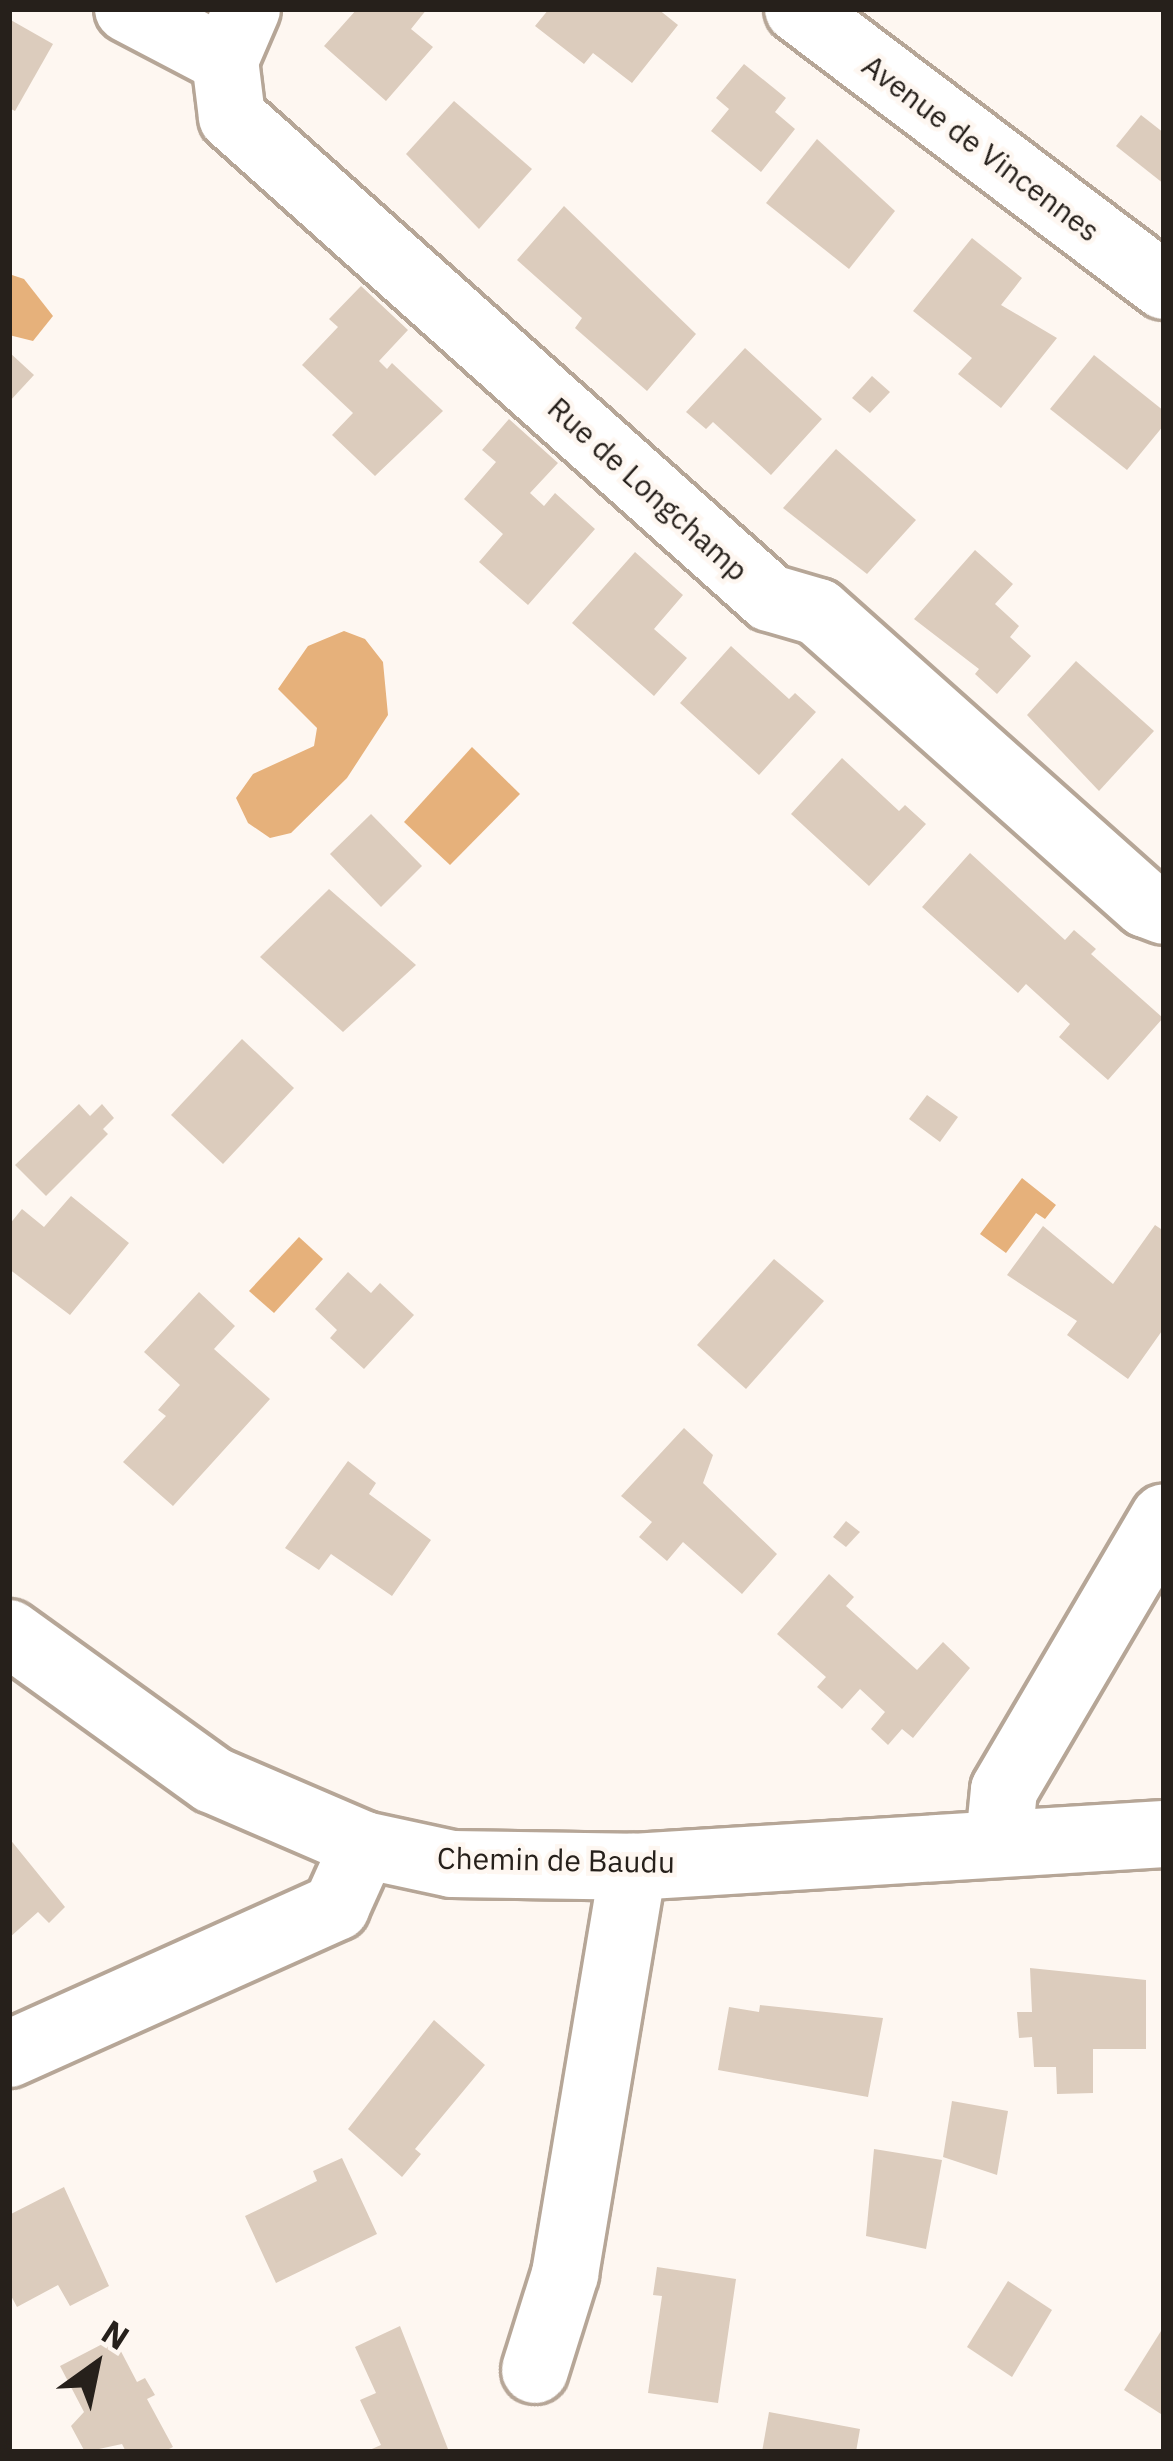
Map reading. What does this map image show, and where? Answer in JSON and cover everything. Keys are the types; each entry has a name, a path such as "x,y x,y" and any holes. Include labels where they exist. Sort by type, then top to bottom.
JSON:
{"street":[{"path":"128,9 236,34"},
{"name":"Avenue de Vincennes","path":"798,9 1164,286"},
{"name":"Rue de Longchamp","path":"236,34 232,117 770,598 818,612 1146,904 1164,911"},
{"path":"999,1840 1004,1790 1164,1517"},
{"name":"Chemin de Baudu","path":"9,1633 212,1780 364,1845 452,1864 633,1867 999,1840 1164,1834"},
{"path":"9,2054 336,1907 364,1845"},
{"path":"535,2370 565,2273 633,1867"}],"shaded area":[{"path":"9,274 24,279 53,316 33,341 9,335"},
{"path":"344,631 365,639 383,662 388,715 347,778 291,833 270,838 248,823 236,798 253,774 314,746 317,728 278,689 308,646"},
{"path":"472,747 520,794 450,865 404,822"},
{"path":"1022,1178 1056,1205 1045,1219 1036,1213 1006,1253 980,1234"},
{"path":"299,1237 323,1259 274,1313 249,1291"}],"building":[{"path":"357,9 427,9 411,29 433,47 386,101 324,46"},
{"path":"549,9 658,9 678,25 632,83 593,53 584,64 535,26"},
{"path":"9,19 53,44 15,111 9,108"},
{"path":"744,64 786,98 775,112 795,129 761,172 711,131 729,109 716,98"},
{"path":"454,101 532,169 479,229 406,154"},
{"path":"1141,115 1164,133 1164,184 1116,146"},
{"path":"817,139 895,211 849,269 766,203"},
{"path":"564,206 696,334 647,391 575,328 582,318 517,260"},
{"path":"972,238 1022,278 1001,305 1057,338 1001,408 958,374 972,358 913,311"},
{"path":"361,286 408,330 379,361 387,369 392,363 443,411 375,476 332,435 353,413 302,365 338,327 329,319"},
{"path":"745,348 822,419 771,475 713,422 706,429 686,412"},
{"path":"9,352 34,375 9,402"},
{"path":"1094,355 1164,411 1164,425 1127,470 1050,409"},
{"path":"872,376 890,392 870,413 852,398"},
{"path":"509,419 558,463 530,493 544,506 555,493 595,529 528,605 479,562 503,534 464,499 496,462 482,450"},
{"path":"836,449 916,520 867,574 783,508"},
{"path":"975,550 1013,584 995,604 1019,626 1010,637 1031,656 997,694 975,674 979,669 914,619"},
{"path":"635,552 683,595 654,629 687,658 654,696 572,623"},
{"path":"731,646 789,699 795,693 816,712 759,775 680,703"},
{"path":"1076,661 1154,731 1099,791 1027,715"},
{"path":"842,758 899,811 905,805 926,824 869,886 791,814"},
{"path":"371,814 422,866 381,907 330,854"},
{"path":"970,853 1065,940 1074,930 1096,949 1091,954 1163,1018 1108,1080 1059,1037 1070,1024 1026,984 1018,993 922,907"},
{"path":"329,889 416,965 343,1032 260,957"},
{"path":"242,1039 294,1088 223,1164 171,1115"},
{"path":"927,1095 958,1117 940,1142 909,1119"},
{"path":"79,1104 90,1116 102,1104 114,1118 103,1129 108,1134 46,1196 15,1165"},
{"path":"71,1196 129,1243 70,1315 9,1269 9,1225 22,1209 44,1227"},
{"path":"1155,1225 1164,1231 1164,1328 1128,1379 1067,1335 1077,1321 1007,1275 1043,1226 1113,1284"},
{"path":"774,1259 824,1301 746,1389 697,1345"},
{"path":"348,1272 371,1293 380,1283 414,1315 364,1369 330,1338 337,1330 315,1309"},
{"path":"199,1292 235,1326 214,1349 270,1399 173,1506 123,1462 166,1416 158,1410 180,1385 144,1352"},
{"path":"684,1428 713,1455 703,1483 777,1554 742,1594 683,1542 667,1561 639,1537 652,1522 621,1496"},
{"path":"348,1461 376,1483 369,1494 431,1540 392,1596 331,1554 319,1570 285,1548"},
{"path":"846,1521 860,1532 846,1547 833,1537"},
{"path":"829,1574 854,1597 846,1606 917,1670 943,1642 970,1668 913,1738 902,1729 888,1745 871,1729 885,1712 860,1689 842,1709 817,1687 826,1677 777,1634"},
{"path":"9,1838 65,1907 49,1923 38,1912 9,1938"},
{"path":"1030,1968 1146,1980 1146,2049 1093,2049 1093,2093 1057,2094 1056,2067 1034,2067 1032,2037 1019,2038 1017,2012 1032,2012"},
{"path":"760,2005 883,2018 868,2097 718,2070 729,2007 759,2012"},
{"path":"434,2020 485,2065 415,2149 421,2154 402,2177 348,2129"},
{"path":"952,2101 1008,2111 997,2175 943,2157"},
{"path":"874,2149 942,2160 926,2249 866,2236"},
{"path":"342,2158 377,2234 276,2283 245,2216 317,2181 313,2171"},
{"path":"64,2187 109,2286 70,2306 58,2285 17,2307 9,2292 9,2215"},
{"path":"657,2267 736,2279 718,2403 648,2393 662,2296 653,2295"},
{"path":"1008,2281 1052,2310 1012,2377 967,2347"},
{"path":"400,2326 448,2449 442,2452 365,2452 381,2445 360,2400 376,2393 355,2347"},
{"path":"1161,2331 1164,2333 1164,2416 1124,2390"},
{"path":"114,2338 137,2382 145,2378 155,2395 147,2399 173,2447 163,2452 126,2452 122,2444 85,2452 71,2426 84,2412 60,2366"},
{"path":"769,2412 860,2429 856,2452 762,2452"}]}
